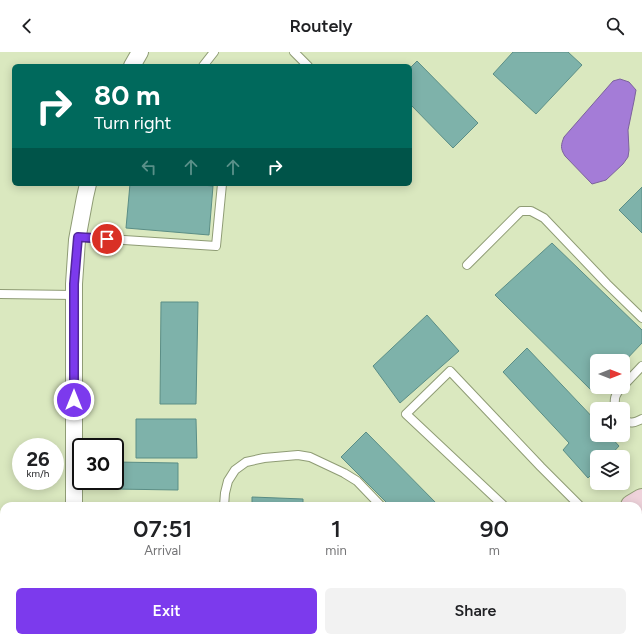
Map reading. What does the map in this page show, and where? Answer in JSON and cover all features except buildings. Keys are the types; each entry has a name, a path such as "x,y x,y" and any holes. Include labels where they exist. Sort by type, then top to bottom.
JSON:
{"street":[{"path":"133,64 140,52"},
{"path":"74,502 74,284 78,237 88,186"}],"lane":[{"path":"205,64 214,52"},
{"path":"294,52 306,64"},
{"path":"78,237 216,246 222,186"},
{"path":"468,266 522,211 531,211 544,218 642,318"},
{"path":"0,294 74,295"},
{"path":"630,378 642,366"},
{"path":"500,502 406,414 450,371 576,502"},
{"path":"630,422 635,422 642,419"},
{"path":"224,502 228,481 235,470 246,462 264,458 298,456 310,457 344,473 357,481 377,502"}],"shaded area":[{"path":"620,79 629,82 636,90 628,130 628,157 623,164 606,180 592,184 565,156 562,151 562,142 564,137 613,81"}],"route":[{"path":"74,400 74,284 78,237 107,239"}]}
